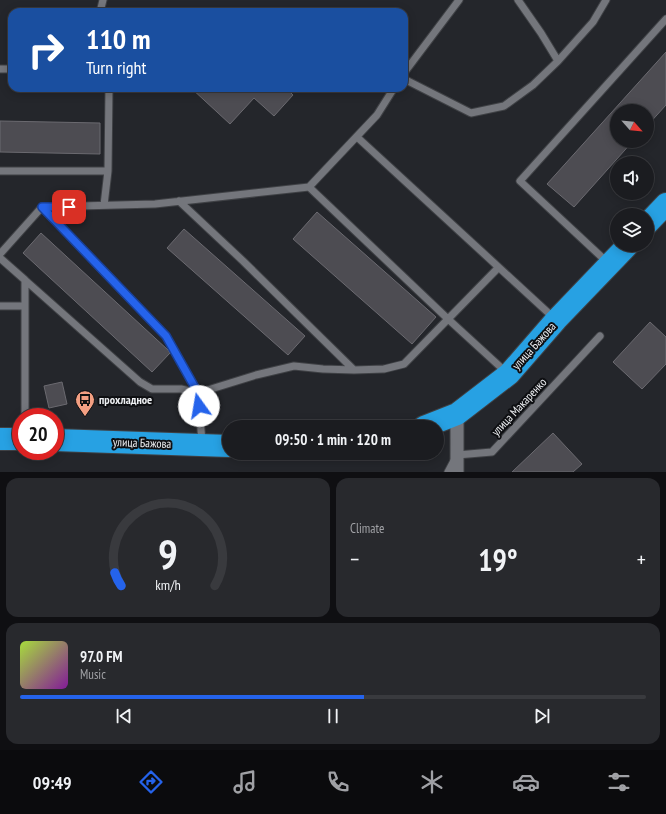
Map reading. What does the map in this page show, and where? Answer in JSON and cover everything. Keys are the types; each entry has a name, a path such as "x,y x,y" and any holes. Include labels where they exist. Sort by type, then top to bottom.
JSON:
{"highway":[{"path":"654,217 666,204"},
{"name":"улица Бажова","path":"442,420 457,414 509,374 556,320 622,252"},
{"path":"0,439 12,439"},
{"name":"улица Бажова","path":"64,440 222,445"}],"street":[{"path":"457,414 457,472"}],"lane":[{"path":"408,68 459,0"},
{"path":"518,0 541,32 558,61"},
{"path":"408,82 471,113 504,106 532,86 558,61 593,22 606,0"},
{"path":"610,265 520,181 666,19"},
{"path":"104,205 108,171 109,92"},
{"path":"0,254 42,207 155,204 309,187 377,115 391,92"},
{"path":"357,137 556,320"},
{"path":"0,171 108,171"},
{"path":"309,187 448,319 509,374"},
{"path":"179,201 243,261 354,370"},
{"path":"42,207 166,336 198,393 202,444"},
{"path":"0,258 140,382 152,389 181,389 198,393 256,375 294,366 354,370 384,368 404,364 498,268"},
{"path":"24,408 25,280"},
{"path":"0,306 25,306"},
{"name":"улица Макаренко","path":"457,455 492,452 600,336"},
{"path":"448,472 457,455"}],"building":[{"path":"666,52 666,105 654,118 654,104 619,104"},
{"path":"195,92 290,92 293,95 274,116 254,98 230,124"},
{"path":"610,114 610,148 627,148 620,156 610,156 610,167 574,207 547,184"},
{"path":"0,121 100,123 100,154 0,152"},
{"path":"317,212 436,317 412,344 293,239"},
{"path":"184,229 305,336 288,355 167,248"},
{"path":"41,233 168,350 170,353 152,372 23,253"},
{"path":"650,322 666,337 666,364 642,389 613,362"},
{"path":"62,382 67,404 49,408 44,386"},
{"path":"553,433 582,464 573,472 512,472"}],"place":[{"name":"прохладное","path":"85,417"}],"route":[{"path":"69,207 42,207 166,336 198,393 199,406"}]}
